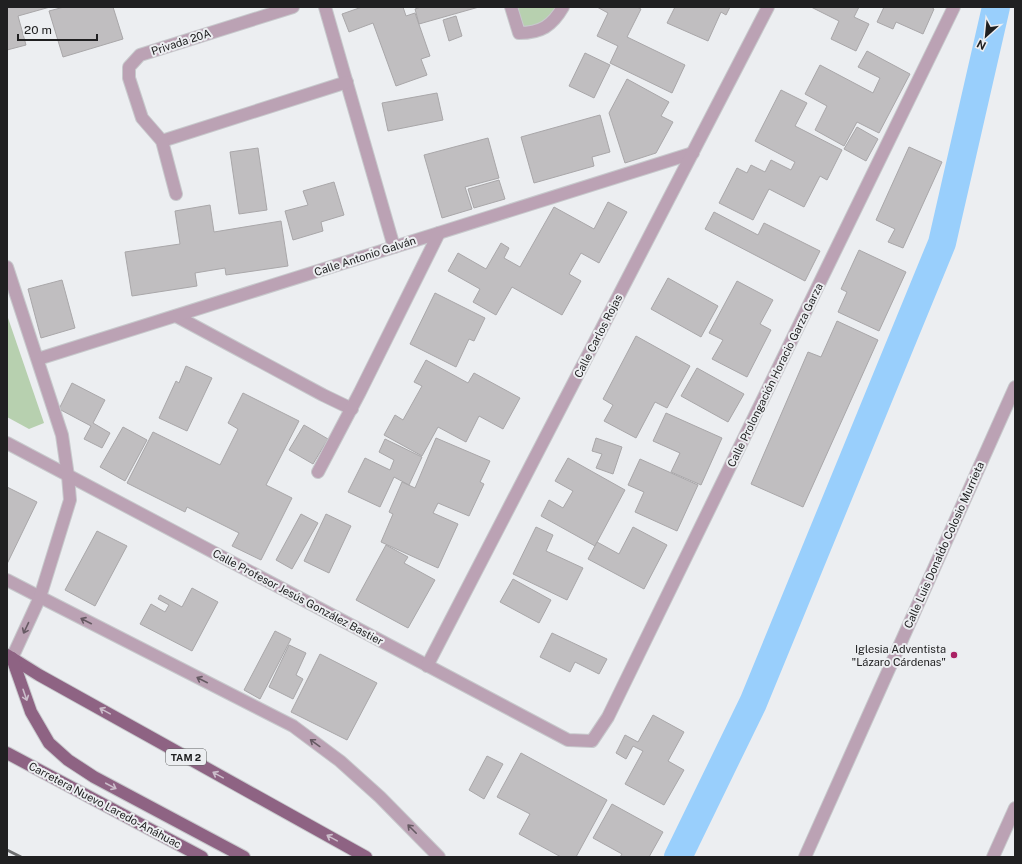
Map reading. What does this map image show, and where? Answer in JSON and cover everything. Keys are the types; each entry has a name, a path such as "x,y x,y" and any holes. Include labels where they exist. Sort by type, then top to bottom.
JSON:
{"main road":[{"path":"9,657 31,712 49,743 68,760 94,777 244,857"},
{"name":"TAM 2","path":"9,657 366,857"},
{"name":"Carretera Nuevo Laredo-Anáhuac","path":"7,753 202,857"}],"street":[{"name":"Privada 20A","path":"176,194 162,141 142,118 129,78 129,67 140,55 293,7"},
{"path":"325,7 394,247"},
{"path":"511,7 519,33 533,33 549,26 563,7"},
{"name":"Calle Carlos Rojas","path":"427,666 768,7"},
{"name":"Calle Prolongación Horacio Garza Garza","path":"592,740 608,717 954,7"},
{"path":"162,141 347,82"},
{"name":"Calle Antonio Galván","path":"38,360 693,153"},
{"path":"318,472 352,408 439,233"},
{"path":"7,267 62,435 70,500 40,597 9,657"},
{"path":"176,316 323,395 352,408"},
{"name":"Calle Luis Donaldo Colosio Murrieta","path":"805,857 1015,387"},
{"name":"Calle Profesor Jesús González Bastier","path":"7,443 568,740 592,740"},
{"path":"7,580 293,726 340,761 380,797 439,857"},
{"path":"992,857 1015,808"}],"green space":[{"path":"511,7 563,7 549,25 519,33"},
{"path":"7,315 44,423 29,429 7,417"}],"building":[{"path":"7,7 50,7 18,16 26,45 7,50"},
{"path":"64,7 113,7 123,39 63,57 49,11"},
{"path":"362,7 403,7 406,16 415,13 430,56 421,59 427,75 396,86 373,23 349,32 342,14"},
{"path":"421,7 479,7 419,24 415,9"},
{"path":"597,7 637,7 641,9 627,37 685,65 672,93 610,63 618,46 597,36 608,13"},
{"path":"675,7 730,7 726,15 721,12 708,41 667,23"},
{"path":"811,7 859,7 854,17 869,24 856,51 831,39 839,21"},
{"path":"884,7 931,7 934,9 923,34 896,22 893,29 877,22"},
{"path":"456,16 462,36 449,41 443,20"},
{"path":"867,51 910,74 879,133 857,122 844,146 815,130 827,106 805,94 820,65 873,93 880,78 858,67"},
{"path":"585,53 610,65 594,98 569,86"},
{"path":"627,79 669,102 661,116 673,122 656,153 625,163 609,113"},
{"path":"781,90 807,103 795,126 842,150 827,180 820,176 804,207 769,189 753,220 719,203 737,168 747,173 751,165 765,172 771,160 791,170 795,162 755,141"},
{"path":"437,93 443,120 388,131 382,103"},
{"path":"600,115 610,152 592,157 594,166 534,183 521,137"},
{"path":"857,127 878,139 866,161 844,149"},
{"path":"488,138 499,178 465,187 472,209 442,218 424,155"},
{"path":"909,147 942,162 903,248 888,242 895,229 876,220"},
{"path":"258,148 267,210 239,214 230,152"},
{"path":"499,180 505,199 474,208 468,189"},
{"path":"334,182 344,215 321,222 323,231 293,240 285,211 308,205 303,191"},
{"path":"608,202 627,212 599,263 581,253 569,274 581,281 562,315 512,287 496,315 473,302 480,289 448,271 458,253 486,269 501,243 509,248 504,258 520,267 554,207 594,229"},
{"path":"210,205 214,232 281,221 288,266 226,275 225,268 195,273 197,286 132,296 125,252 180,244 175,211"},
{"path":"714,212 758,235 764,223 820,251 805,281 705,229"},
{"path":"859,250 906,272 879,331 838,312 847,292 841,289"},
{"path":"668,278 718,306 701,337 651,309"},
{"path":"62,280 75,328 41,338 28,289"},
{"path":"737,281 773,300 760,324 771,330 747,377 712,359 723,340 709,333"},
{"path":"435,293 485,318 474,341 469,339 456,367 410,344"},
{"path":"837,321 878,340 803,507 751,484 808,352 821,357"},
{"path":"636,336 690,366 667,408 655,402 636,438 604,421 613,405 603,399"},
{"path":"426,360 468,383 474,373 520,398 503,429 479,416 466,442 438,427 422,456 384,435 395,415 403,420 422,386 414,382"},
{"path":"186,366 212,378 187,431 159,418 176,381 179,383"},
{"path":"697,368 744,394 728,422 681,396"},
{"path":"72,383 105,400 93,423 110,433 102,448 84,439 91,426 59,409"},
{"path":"243,393 299,421 266,485 292,498 261,560 232,546 239,533 187,507 185,512 127,483 153,432 220,465 238,429 228,423"},
{"path":"666,413 722,438 701,485 671,472 680,453 653,441"},
{"path":"304,425 328,439 313,464 289,450"},
{"path":"123,427 147,440 125,481 100,467"},
{"path":"436,438 490,461 480,482 484,484 469,516 438,503 433,513 458,524 438,568 381,542 393,514 389,512 402,482 415,488"},
{"path":"596,438 622,447 613,474 596,468 602,454 592,451"},
{"path":"385,439 422,457 409,485 394,477 380,507 348,492 365,458 390,470 394,460 379,452"},
{"path":"568,458 625,490 595,546 541,516 549,500 563,508 573,491 555,481"},
{"path":"640,459 698,485 677,531 635,512 644,492 628,485"},
{"path":"7,487 37,502 7,564"},
{"path":"301,514 318,523 292,569 276,560"},
{"path":"326,514 351,526 329,573 304,561"},
{"path":"536,527 553,535 546,551 583,568 567,600 513,574"},
{"path":"633,527 667,545 644,589 588,559 597,542 619,554"},
{"path":"97,531 127,546 95,606 65,590"},
{"path":"386,545 408,557 404,563 435,580 408,628 356,600"},
{"path":"513,579 551,600 539,623 500,602"},
{"path":"192,588 218,602 192,651 140,624 151,604 165,612 169,605 158,599 160,595 182,607"},
{"path":"275,631 291,639 260,699 244,690"},
{"path":"552,633 607,659 599,674 575,662 570,672 540,657"},
{"path":"289,645 306,653 296,675 303,679 293,699 269,687"},
{"path":"320,654 377,683 347,740 291,712"},
{"path":"653,715 684,732 668,761 684,770 664,805 625,784 643,751 633,746 626,759 616,753 625,735 638,742"},
{"path":"521,753 607,800 576,857 561,857 519,834 530,814 497,797"},
{"path":"487,756 503,764 484,799 469,790"},
{"path":"612,804 663,832 649,857 620,857 622,854 593,838"}],"waterway":[{"path":"678,857 753,703 942,243 996,7"}],"railway":[{"path":"7,850 21,857"}],"place":[{"name":"Iglesia Adventista \"Lázaro Cárdenas\"","path":"954,655"}]}
